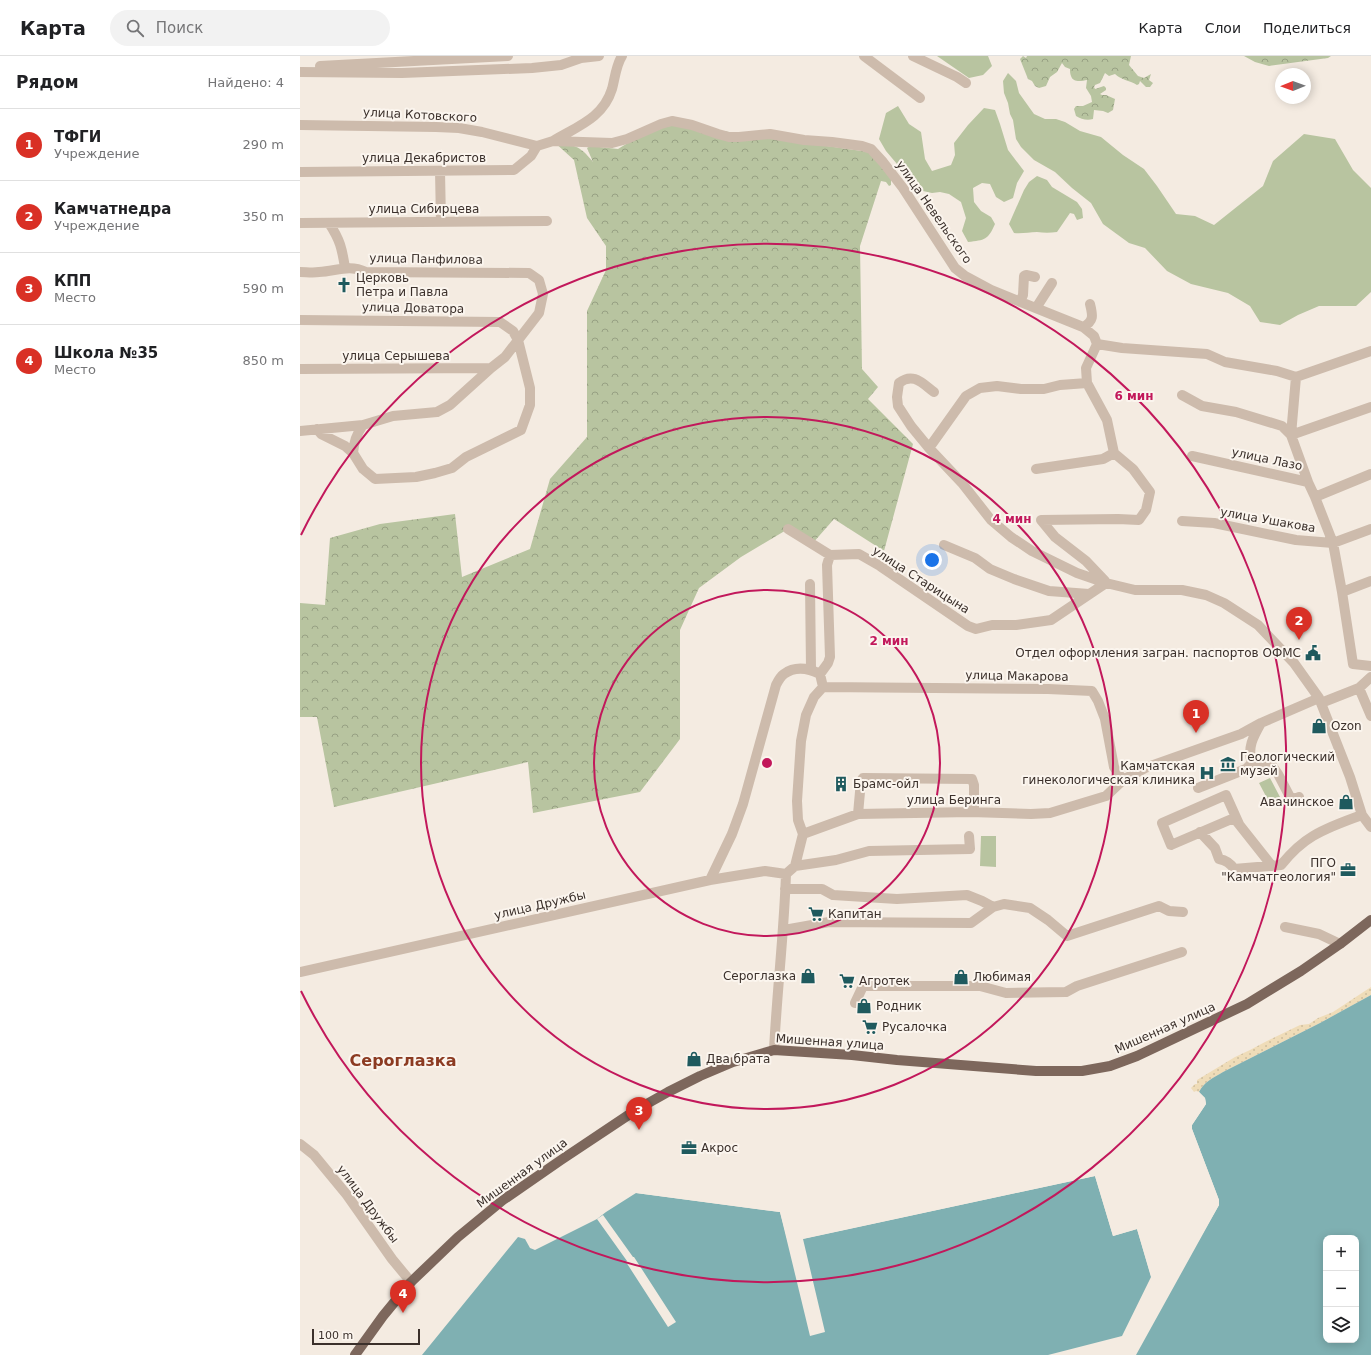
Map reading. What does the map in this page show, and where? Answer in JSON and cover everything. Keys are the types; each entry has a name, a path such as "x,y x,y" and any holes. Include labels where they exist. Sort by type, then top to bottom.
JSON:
{"main road":[{"name":"Мишенная улица","path":"355,1355 383,1316 411,1282 458,1237 504,1200 636,1110 700,1076 733,1062 774,1050 852,1055 1036,1071 1064,1072 1099,1068 1120,1063 1137,1056 1247,1004 1279,986 1340,944 1371,920"}],"street":[{"path":"300,67 508,56"},
{"path":"300,72 402,72 532,68 561,65 581,58 599,56"},
{"path":"536,146 553,141 592,119 602,110 608,100 618,63 622,56"},
{"path":"864,56 920,98"},
{"path":"913,56 957,77 966,83"},
{"name":"улица Невельского","path":"553,141 612,143 627,139 672,121 692,125 729,137 770,134 804,140 862,146 871,149 903,188 955,268 965,276 991,290 1083,327 1094,336 1097,344"},
{"name":"улица Котовского","path":"300,125 420,126 459,128 482,132 536,146"},
{"name":"улица Декабристов","path":"300,172 514,170 531,156 536,146"},
{"path":"440,171 441,222"},
{"name":"улица Сибирцева","path":"300,223 547,221"},
{"path":"329,223 340,244 345,268"},
{"name":"улица Панфилова","path":"300,272 320,272 345,268 360,269 366,272 529,273 539,280 543,294 539,313 518,340"},
{"path":"1020,302 1023,295 1024,276 1035,277"},
{"path":"1036,308 1052,283"},
{"path":"1083,327 1089,324 1092,316 1090,304"},
{"name":"улица Доватора","path":"300,320 500,322 513,331 518,340"},
{"path":"300,431 363,425 393,416 437,412 450,405 505,357 518,340"},
{"path":"317,429 321,434 345,446 353,453 363,469 376,479 416,477 452,468 466,457 521,430 530,405 530,388 518,340"},
{"path":"1106,583 1086,561 1055,537 1041,520 1139,520 1146,510 1150,492 1133,469 1114,453 1107,420 1087,383 1086,368 1097,344 1122,348 1207,354 1225,362 1277,371 1296,377 1371,351"},
{"name":"улица Серышева","path":"300,369 491,368"},
{"path":"1296,377 1291,435 1308,482"},
{"path":"934,392 912,378 905,378 899,383 897,397 898,406 911,426 929,448 962,483 991,520 1011,537 1032,551 1051,561 1106,583 1135,590 1182,590 1206,594 1224,603 1258,625 1294,663 1320,701 1350,777 1362,815 1371,827"},
{"path":"929,448 966,396 980,388 997,386 1021,389 1044,388 1087,383"},
{"path":"1182,396 1202,406 1236,412 1282,426 1291,435"},
{"path":"1291,435 1371,407"},
{"path":"353,453 354,442 363,425"},
{"path":"1036,469 1103,459 1114,453"},
{"name":"улица Лазо","path":"1192,456 1308,482 1333,543 1342,592"},
{"path":"1315,497 1371,474"},
{"name":"улица Ушакова","path":"1182,521 1214,524 1296,540 1333,543 1371,529"},
{"path":"710,880 732,834 743,804 776,685 783,675 799,668 815,672 828,663 830,657 827,565 830,555 788,529"},
{"path":"944,546 975,558 990,569 1049,591 1089,594"},
{"name":"улица Старицына","path":"830,555 859,554 880,566 968,626 976,628 992,625 1051,620 1106,583"},
{"path":"1371,582 1342,592 1353,664 1371,666"},
{"path":"795,866 803,834 798,820 797,801 801,741 806,715 814,697 823,687 815,672 810,584"},
{"path":"1124,780 1145,768 1172,760 1241,734 1260,723 1359,688 1371,677"},
{"name":"улица Макарова","path":"823,687 1048,689 1092,691 1098,700 1105,719 1114,767 1124,780"},
{"path":"1359,688 1371,716"},
{"path":"1252,763 1250,756 1250,745 1260,723"},
{"path":"1198,788 1246,769 1252,763 1271,764 1290,797 1296,799 1299,797"},
{"path":"858,814 860,781 863,778 972,779 974,785 974,812"},
{"name":"улица Беринга","path":"803,834 858,814 974,812 1031,814 1050,813 1106,796 1124,780"},
{"path":"1239,824 1226,795 1162,823 1171,845 1234,818 1272,866"},
{"path":"1200,832 1215,848 1219,859 1232,866 1234,869 1272,866 1281,865 1292,853 1312,836 1339,823 1362,815"},
{"path":"774,1050 776,1002 784,930 786,874 795,866 836,860 869,851 970,849 969,836"},
{"name":"улица Дружбы","path":"300,972 710,880 765,871 786,874"},
{"path":"785,889 822,889 834,895 897,899 967,895 982,901 993,908"},
{"path":"784,930 829,922 971,923 993,908 1004,904 1030,908 1048,920 1067,936 1159,906 1169,911 1183,912"},
{"path":"1285,927 1319,934 1340,944"},
{"path":"855,1003 863,986 980,986 1006,993 1066,992 1077,986 1182,952"},
{"name":"улица Дружбы","path":"300,1144 314,1154 347,1195 392,1259 411,1282"}],"green space":[{"path":"937,56 988,56 992,66 983,75 969,78"},
{"path":"1023,56 1026,58 1027,56 1131,56 1129,65 1138,76 1144,78 1151,74 1149,80 1153,83 1150,87 1146,87 1140,81 1137,85 1120,78 1115,74 1109,76 1105,73 1100,83 1094,87 1095,89 1104,86 1106,88 1106,90 1100,94 1115,99 1113,110 1108,113 1094,110 1093,119 1084,119 1076,116 1074,109 1076,106 1083,106 1092,102 1091,96 1086,88 1087,80 1074,80 1070,69 1065,67 1062,63 1057,72 1050,77 1046,86 1039,88 1028,79 1020,59"},
{"path":"1244,56 1331,56 1328,58 1269,66 1255,62"},
{"path":"1008,73 1016,81 1019,93 1034,114 1045,119 1056,119 1065,122 1080,131 1101,137 1123,155 1144,169 1176,214 1195,216 1214,225 1263,186 1273,161 1304,134 1335,139 1353,170 1371,188 1371,292 1356,306 1319,306 1280,325 1260,322 1250,306 1228,293 1191,284 1167,271 1145,248 1129,243 1103,224 1091,203 1055,172 1034,160 1021,147 1016,139 1013,120 1004,93 1003,81"},
{"path":"898,106 909,124 921,132 925,159 932,171 951,165 955,155 954,143 984,108 995,110 1008,150 1024,171 1017,183 1013,198 1004,202 996,197 990,184 982,183 973,188 974,202 981,211 991,217 995,224 988,236 982,240 968,242 962,231 966,218 961,202 949,194 923,191 913,182 906,172 886,151 879,139 886,113"},
{"path":"666,125 687,126 869,152 891,177 891,185 889,186 886,182 881,181 860,246 862,369 878,387 868,399 913,444 884,551 834,519 812,544 788,529 741,557 699,588 680,630 680,739 640,792 533,813 528,762 334,807 317,717 300,717 300,603 325,605 330,538 380,524 455,514 462,577 530,549 550,479 587,437 587,311 606,270 606,246 587,218 574,160 553,141 571,145 580,149 593,162 587,148 590,146 618,149 631,141"},
{"path":"1037,176 1047,180 1052,187 1077,202 1082,209 1083,218 1077,220 1074,214 1070,213 1057,232 1014,233 1009,224 1024,190 1029,182"},
{"path":"1270,778 1280,797 1269,802 1259,783"},
{"path":"981,836 996,836 996,867 980,866"}],"sand":[{"path":"1371,987 1371,995 1320,1023 1212,1078 1199,1092 1194,1092 1191,1088 1197,1084 1197,1080 1235,1057 1300,1025 1309,1024 1318,1018 1333,1012"}],"water":[{"path":"1371,995 1371,1355 422,1355 518,1237 525,1239 530,1248 535,1250 597,1219 636,1193 780,1212 788,1242 1095,1176 1113,1236 1137,1229 1151,1276 1177,1278 1219,1205 1219,1200 1192,1129 1192,1125 1206,1104 1205,1098 1199,1092 1212,1078 1320,1023"}],"pier":[{"path":"1199,1092 1205,1098 1206,1104 1192,1125 1192,1129 1219,1200 1219,1205 1136,1355 1048,1355 1122,1336 1151,1277 1137,1229 1113,1236 1095,1176 803,1239 825,1332 810,1336 780,1212 636,1193 635,1191 780,1210 783,1215 789,1240 1096,1174 1115,1234 1138,1227 1153,1275 1176,1276 1217,1204 1190,1129 1190,1124 1204,1104 1203,1099 1198,1094"},
{"path":"603,1215 634,1257 676,1322 668,1327 626,1262 627,1261 597,1219"}],"place":[{"name":"Церковь Петра и Павла","path":"344,285"},
{"name":"Камчатнедра","path":"1299,640"},
{"name":"Отдел оформления загран. паспортов ОФМС","path":"1313,653"},
{"name":"Ozon","path":"1319,726"},
{"name":"ТФГИ","path":"1196,733"},
{"name":"Геологический музей","path":"1228,764"},
{"name":"Камчатская гинекологическая клиника","path":"1207,773"},
{"name":"Брамс-ойл","path":"841,784"},
{"name":"Авачинское","path":"1346,802"},
{"name":"ПГО \"Камчатгеология\"","path":"1348,870"},
{"name":"Капитан","path":"816,914"},
{"name":"Сероглазка","path":"808,976"},
{"name":"Любимая","path":"961,977"},
{"name":"Агротек","path":"847,981"},
{"name":"Родник","path":"864,1006"},
{"name":"Русалочка","path":"870,1027"},
{"name":"Два брата","path":"694,1059"},
{"name":"КПП","path":"639,1130"},
{"name":"Акрос","path":"689,1148"},
{"name":"Школа №35","path":"403,1313"}],"district":[{"name":"Сероглазка","path":"403,1060"}]}
